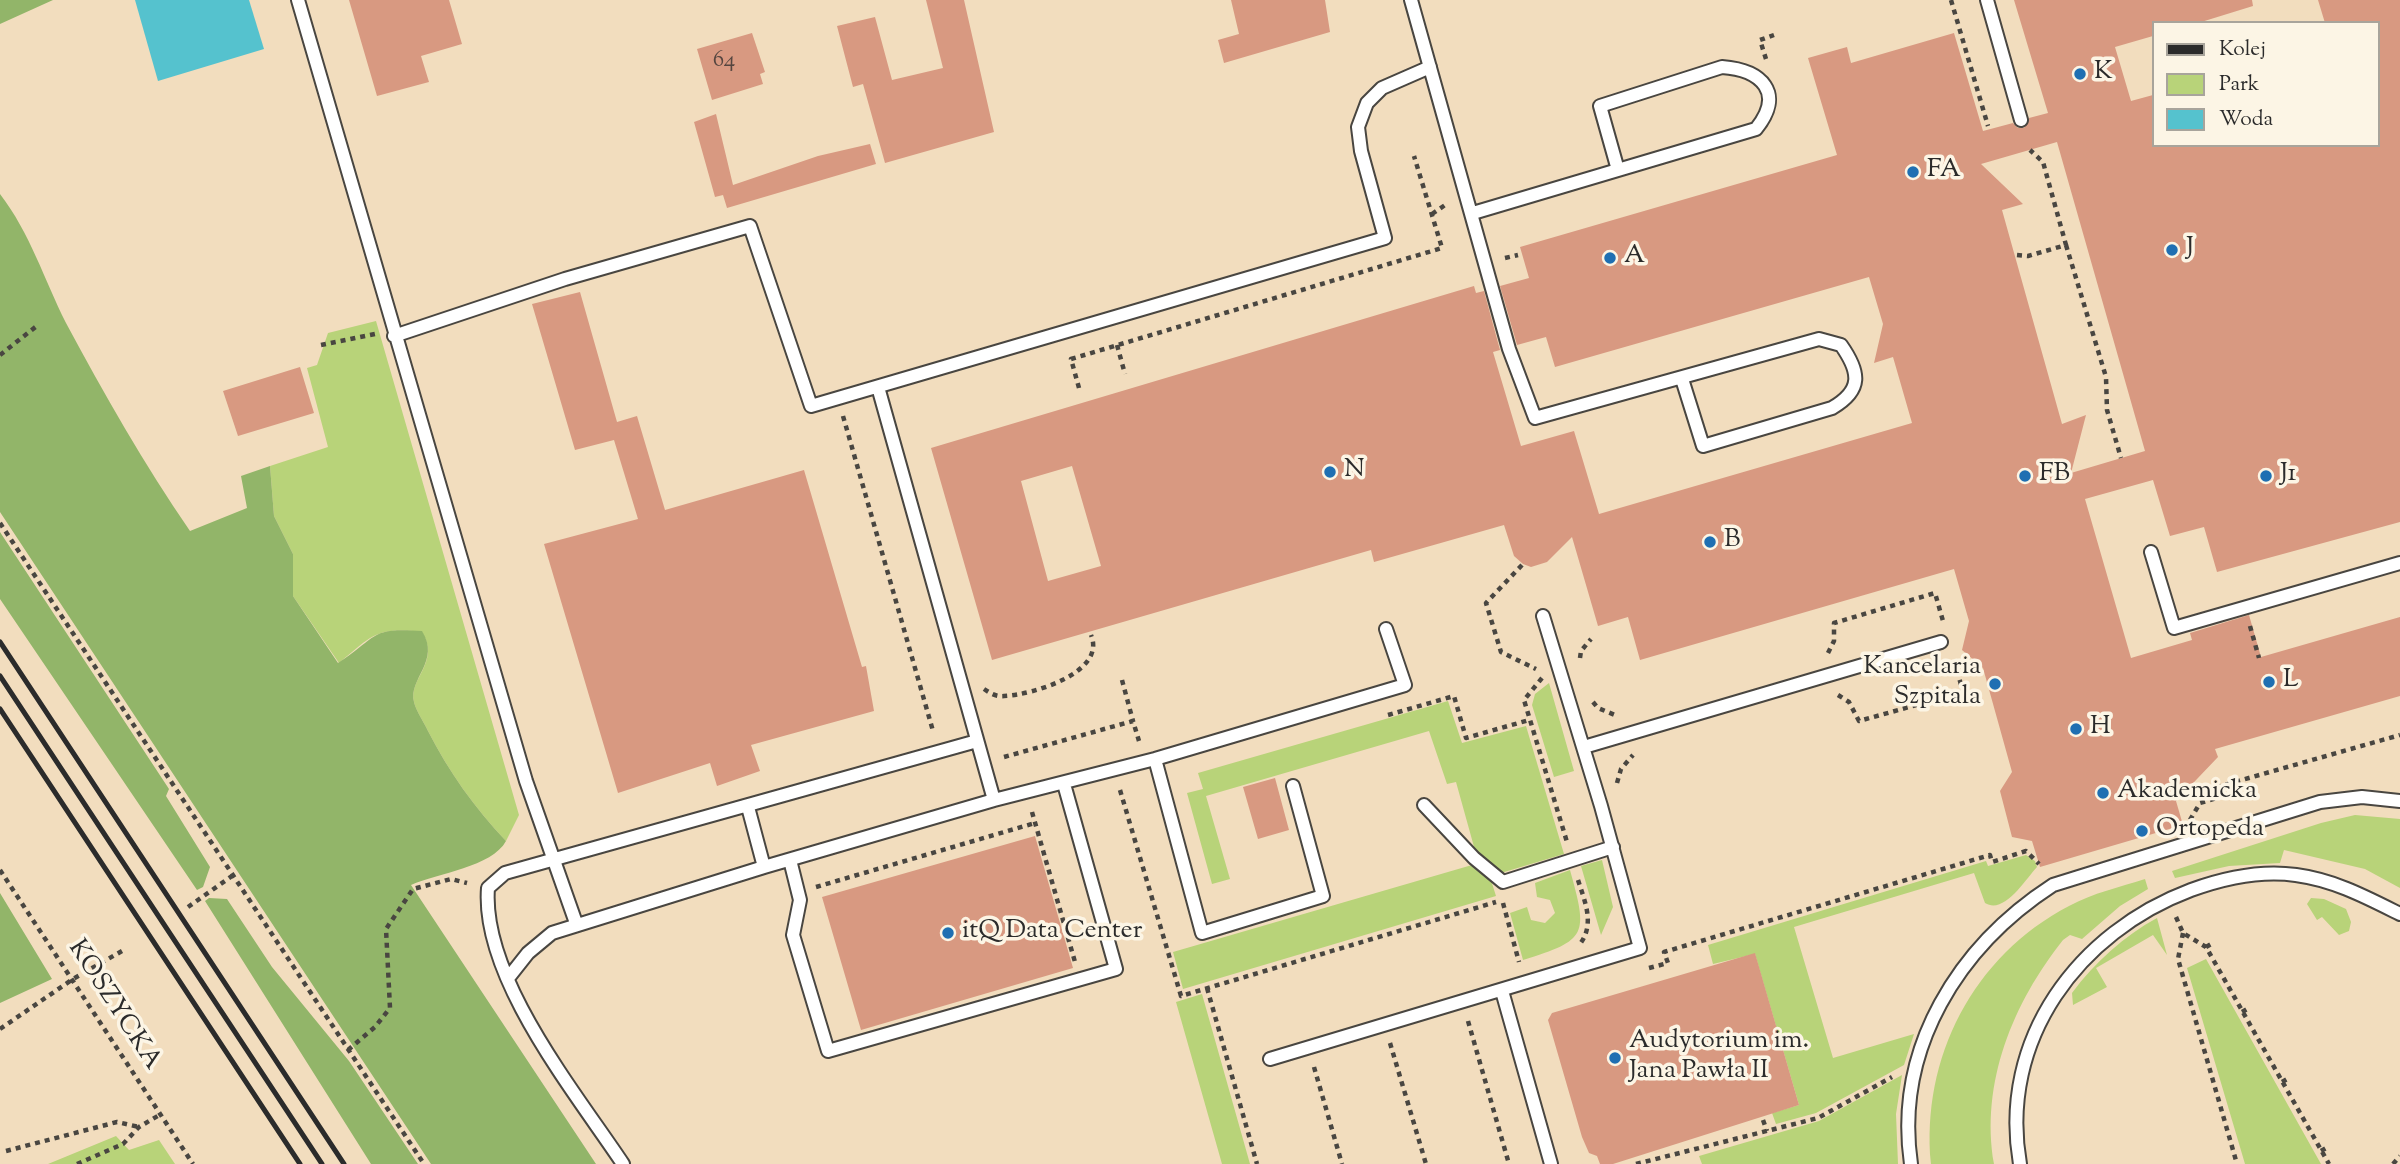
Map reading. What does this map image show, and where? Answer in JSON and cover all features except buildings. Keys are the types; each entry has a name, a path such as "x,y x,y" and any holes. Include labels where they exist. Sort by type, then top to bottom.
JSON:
{"lane":[{"path":"298,0 393,334 552,860 576,923"},
{"path":"1411,0 1473,213 1509,349 1535,418 1819,339 1841,345 1852,362 1856,382 1848,398 1832,408 1703,446 1682,379"},
{"path":"1987,0 2021,120"},
{"path":"393,334 565,279 750,226 811,406 1385,238 1361,151 1358,127 1367,103 1382,88 1430,68"},
{"path":"1473,213 1618,170 1756,129 1766,116 1767,90 1756,74 1740,69 1722,68 1600,106 1618,170"},
{"path":"878,387 994,800"},
{"path":"2151,552 2174,628 2400,563"},
{"path":"1270,1059 1640,948 1584,747 1543,616"},
{"path":"509,977 552,933 576,923 994,800 1150,761 1405,685 1386,629"},
{"path":"1584,747 1946,646"},
{"path":"623,1164 531,1026 489,926 486,913 488,888 505,873 977,741"},
{"path":"1150,761 1202,933 1323,896 1293,786"},
{"path":"790,860 800,900 793,935 828,1051 1116,969 1064,784"},
{"path":"1911,1164 1911,1090 1917,1061 1942,996 2003,923 2024,904 2053,885 2320,802 2362,796 2400,801"},
{"path":"1424,805 1474,859 1503,882 1613,847"},
{"path":"748,807 764,867"},
{"path":"2020,1164 2019,1112 2025,1064 2045,1013 2073,969 2113,931 2167,899 2233,878 2259,874 2296,875 2344,887 2400,914"},
{"path":"1502,991 1551,1164"}],"path":[{"path":"1951,0 1988,126"},
{"path":"2030,150 2043,162 2106,377 2107,410 2121,458"},
{"path":"2017,256 2028,256 2066,245"},
{"path":"0,355 38,325"},
{"path":"321,345 393,334"},
{"path":"1117,345 1125,374"},
{"path":"838,399 939,752"},
{"path":"0,523 424,1164"},
{"path":"1522,565 1486,603 1501,652 1540,671 1543,678 1524,700 1588,915 1588,934 1575,950"},
{"path":"1822,660 1834,641 1833,623 1935,593 1944,626"},
{"path":"2250,624 2259,657"},
{"path":"978,679 983,689 1004,696 1060,681 1077,673 1086,663 1092,653 1091,635"},
{"path":"1578,664 1581,651 1591,639"},
{"path":"1831,695 1849,702 1859,720 1964,692 1946,646"},
{"path":"1122,680 1133,721 1150,761"},
{"path":"1377,718 1454,696 1466,738 1529,720"},
{"path":"1590,699 1598,708 1622,717"},
{"path":"984,763 1133,721"},
{"path":"2182,823 2190,819 2200,803 2220,797 2217,787 2400,734"},
{"path":"1601,806 1618,801 1617,782 1621,769 1639,751"},
{"path":"1115,770 1181,996 1502,900 1521,966 1531,963"},
{"path":"798,892 1035,820 1080,979"},
{"path":"1641,971 1668,963 1664,952 1990,855 1992,862 2026,851 2039,864"},
{"name":"KOSZYCKA","path":"0,870 193,1164"},
{"path":"187,907 232,876"},
{"path":"348,1051 375,1027 390,1008 386,929 413,889 451,879 488,888"},
{"path":"2167,899 2183,933 2206,947 2329,1164"},
{"path":"2183,933 2178,959 2237,1164"},
{"path":"2206,947 2213,943"},
{"path":"0,1029 73,979 122,951"},
{"path":"1207,988 1257,1164"},
{"path":"1463,1003 1509,1164"},
{"path":"2242,1012 2249,1008"},
{"path":"1385,1025 1426,1164"},
{"path":"1636,1164 1818,1118 1917,1061"},
{"path":"1313,1062 1342,1164"},
{"path":"2282,1082 2289,1078"},
{"path":"77,1164 123,1144 139,1128 161,1114"},
{"path":"1763,1120 1767,1131"},
{"path":"6,1151 117,1122 139,1128"},
{"path":"2321,1151 2328,1147"},
{"path":"2393,1164 2400,1156"}],"green space":[{"path":"0,0 53,0 0,24"},
{"path":"0,194 28,240 66,323 95,376 190,531 247,508 241,476 270,466 274,516 293,554 293,596 338,663 375,636 392,631 422,631 428,652 415,685 415,705 453,775 506,841 499,850 477,863 411,885 596,1164 431,1164 0,512"},
{"path":"376,321 519,815 506,841 453,775 415,705 413,694 428,652 422,632 384,632 368,640 339,663 293,596 293,554 274,516 270,466 328,447 307,368 317,365 328,333"},
{"path":"0,532 169,789 166,796 210,867 203,887 197,890 0,599"},
{"path":"1549,683 1574,771 1554,777 1532,705 1535,694"},
{"path":"1448,701 1462,743 1526,726 1564,854 1501,873 1476,854 1456,782 1447,784 1429,731 1206,796 1230,879 1212,884 1187,793 1203,789 1198,773"},
{"path":"2355,815 2400,819 2400,888 2365,869 2284,850 2280,863 2229,866 2175,878 2172,871 2321,823"},
{"path":"2026,855 2035,861 2037,867 2014,894 1999,904 1985,903 1974,873 1794,927 1833,1058 1914,1034 1904,1065 1816,1113 1776,1124 1772,1113 1799,1105 1755,954 1713,964 1708,945 1986,861 1988,866"},
{"path":"1602,860 1613,907 1601,935 1581,866"},
{"path":"1472,865 1490,877 1496,896 1183,989 1173,952"},
{"path":"1570,870 1579,909 1578,932 1560,947 1523,960 1510,913 1527,907 1531,920 1545,923 1555,913 1550,900 1537,897 1535,883"},
{"path":"2145,879 2148,889 2120,906 2082,939 2070,935 2063,940 2029,990 2004,1045 1996,1074 1991,1134 1994,1164 1931,1164 1930,1125 1935,1086 1945,1049 1960,1014 1981,982 2006,952 2035,927 2078,901"},
{"path":"0,893 52,979 0,1003"},
{"path":"209,898 227,899 272,967 349,1061 418,1164 371,1164 205,901"},
{"path":"2311,898 2324,899 2346,909 2351,922 2349,931 2339,935 2322,917 2317,920 2307,904"},
{"path":"2157,918 2167,955 2153,935 2096,968 2107,987 2073,1005 2072,993 2100,960 2122,941"},
{"path":"2206,959 2321,1164 2245,1164 2187,968"},
{"path":"1202,994 1250,1164 1222,1164 1176,1002"},
{"path":"1902,1075 1896,1114 1898,1164 1702,1164 1699,1156 1819,1121"},
{"path":"116,1136 129,1150 159,1140 175,1164 48,1164"}],"water":[{"path":"135,0 249,0 264,49 158,81"}],"railway":[{"path":"0,642 344,1164"},
{"path":"0,676 322,1164"},
{"path":"0,709 300,1164"}],"place":[{"name":"K","path":"2080,74"},
{"name":"FA","path":"1913,172"},
{"name":"J","path":"2172,250"},
{"name":"A","path":"1610,258"},
{"name":"N","path":"1330,472"},
{"name":"FB","path":"2025,476"},
{"name":"J1","path":"2266,476"},
{"name":"B","path":"1710,542"},
{"name":"L","path":"2269,682"},
{"name":"Kancelaria Szpitala","path":"1995,684"},
{"name":"H","path":"2076,729"},
{"name":"Akademicka","path":"2103,793"},
{"name":"Ortopeda","path":"2142,831"},
{"name":"itQ Data Center","path":"948,933"},
{"name":"Audytorium im. Jana Pawła II","path":"1615,1058"}]}
